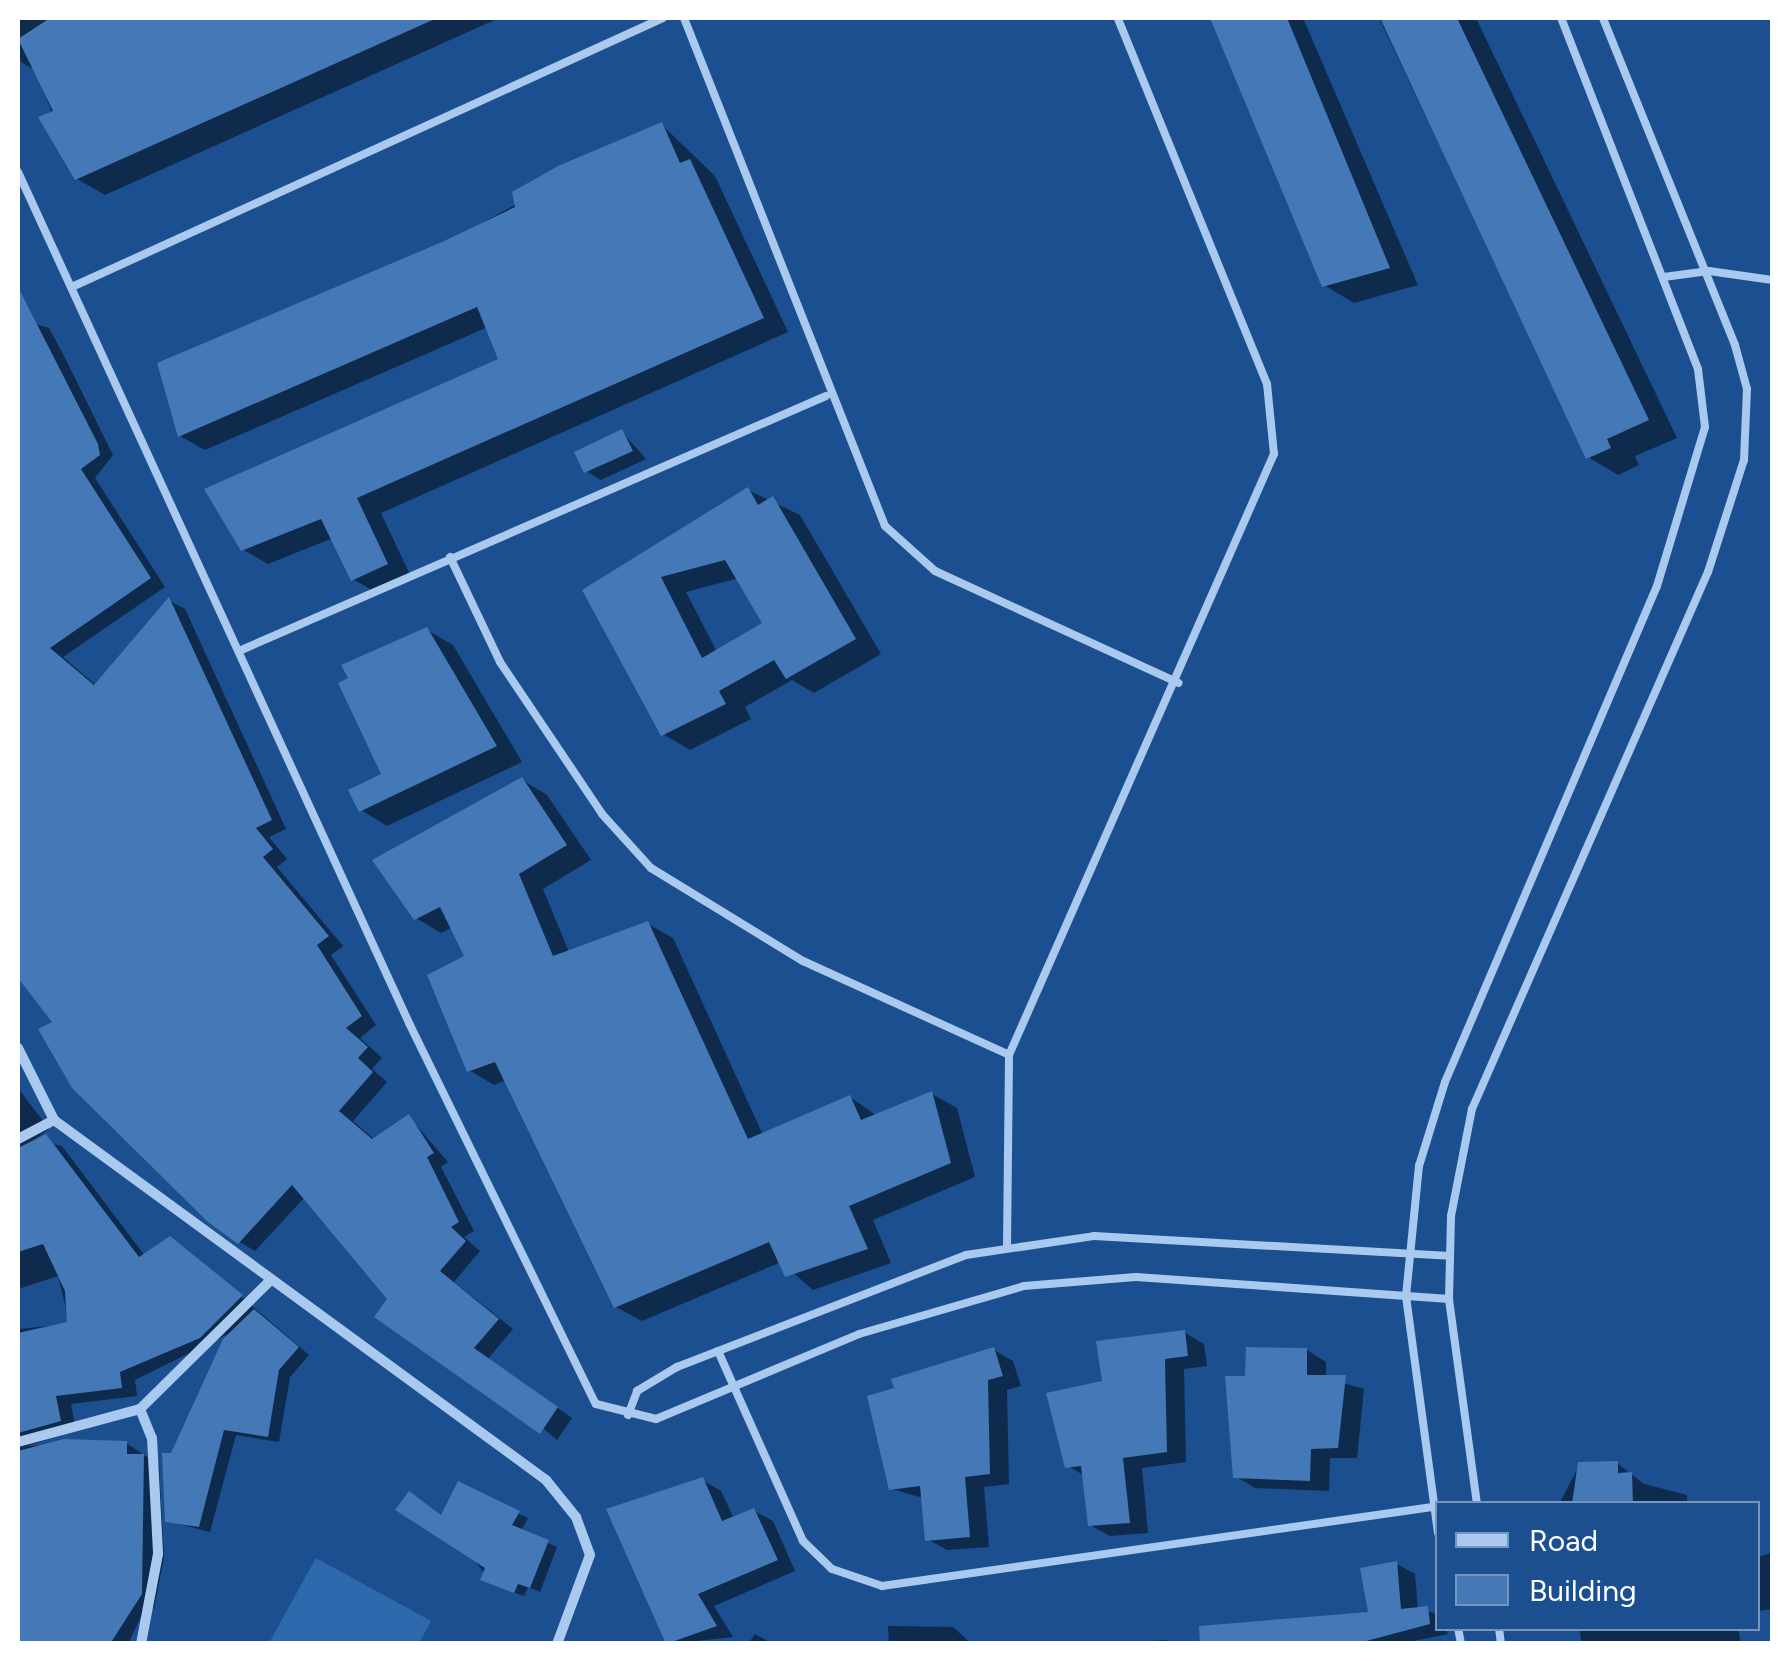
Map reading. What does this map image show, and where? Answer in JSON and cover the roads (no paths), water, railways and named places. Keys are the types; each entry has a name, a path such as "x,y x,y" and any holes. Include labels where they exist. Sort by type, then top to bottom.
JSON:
{"street":[{"path":"18,1048 54,1120 269,1282 512,1451 564,1501 590,1555 557,1644"},
{"path":"18,1139 54,1120"},
{"path":"18,1442 140,1409 269,1282"},
{"path":"140,1409 152,1438 158,1554 142,1644"}],"lane":[{"path":"74,286 663,18"},
{"path":"684,18 826,396 885,526 906,550 992,602 1178,683"},
{"path":"1007,1248 1010,1054 1270,474 1273,419 1267,384 1118,18"},
{"path":"1435,1520 1406,1296 1407,1251 1419,1166 1445,1082 1620,679 1701,465 1705,400 1664,277 1561,18"},
{"path":"1477,1501 1449,1299 1450,1256 1472,1109 1708,572 1744,460 1747,389 1710,272 1603,18"},
{"path":"18,172 573,1363 596,1404 656,1419 738,1389 859,1334 1024,1286 1136,1276 1449,1299"},
{"path":"1664,277 1710,272 1772,280"},
{"path":"240,651 826,396"},
{"path":"450,557 500,662 602,814 651,868 803,960 1010,1054"},
{"path":"628,1414 637,1391 718,1350 918,1268 1007,1248 1094,1236 1450,1256"},
{"path":"718,1350 803,1541 832,1569 882,1586 1432,1507"}]}
